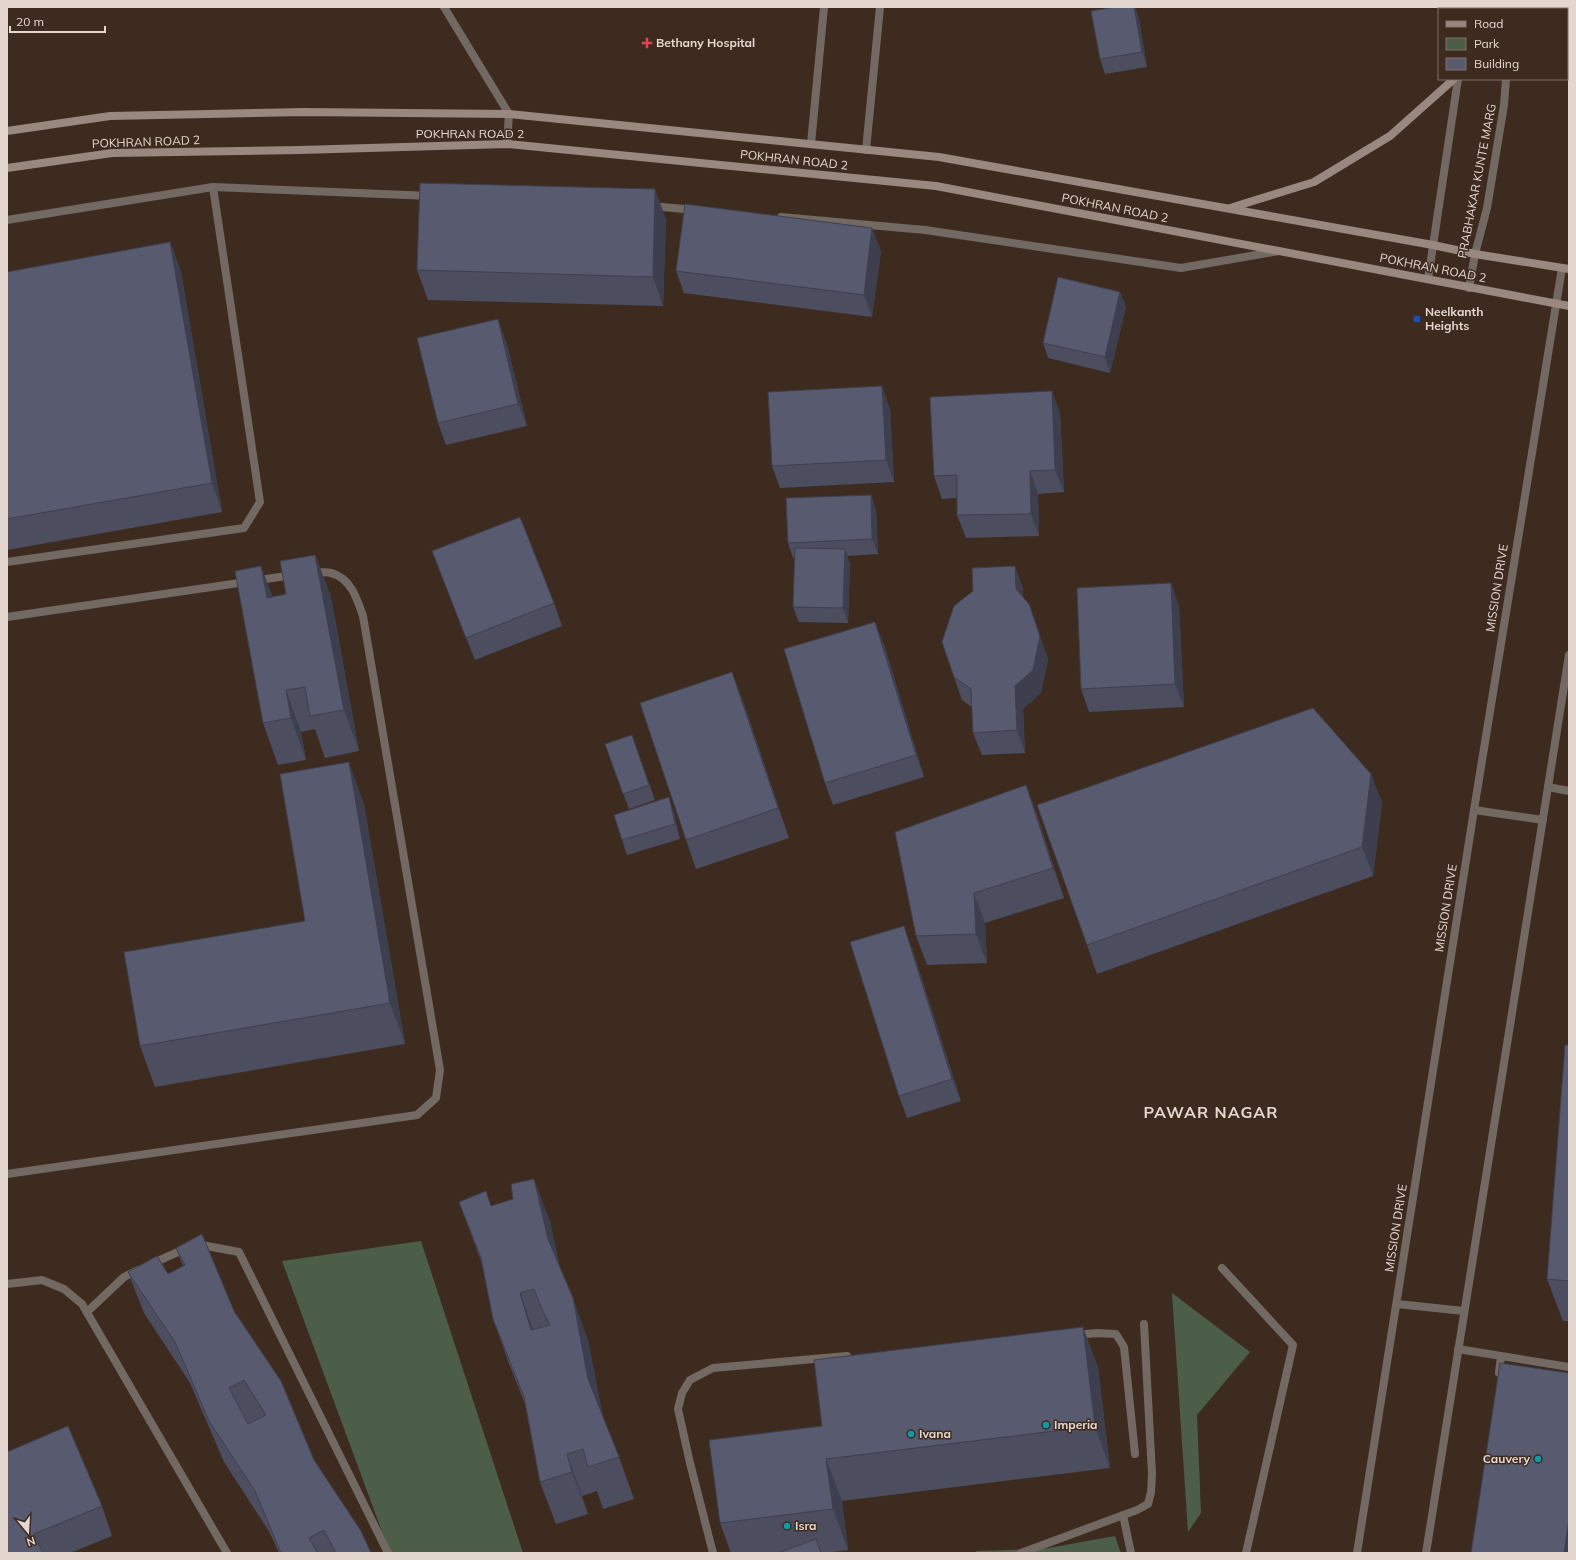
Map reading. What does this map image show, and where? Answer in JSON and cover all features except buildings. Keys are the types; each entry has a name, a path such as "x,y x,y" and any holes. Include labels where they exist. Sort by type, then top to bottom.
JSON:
{"main road":[{"path":"1229,209 1314,182 1390,136 1453,80"},
{"name":"POKHRAN ROAD 2","path":"7,131 110,116 304,112 509,114 939,158 1433,245 1475,254 1566,268"},
{"name":"POKHRAN ROAD 2","path":"7,168 112,153 300,150 507,144 936,186 1569,306"}],"street":[{"path":"444,7 509,114 507,144"},
{"path":"811,144 824,7"},
{"path":"866,150 880,7"},
{"path":"1428,279 1458,80"},
{"name":"PRABHAKAR KUNTE MARG","path":"1469,288 1475,254 1487,208 1504,105 1506,80"},
{"path":"7,220 213,187 436,196"},
{"path":"7,562 244,528 260,502 213,187"},
{"path":"643,205 706,211"},
{"path":"776,217 925,230 1181,268 1280,251"},
{"name":"MISSION DRIVE","path":"1357,1553 1544,371 1557,304 1566,268"},
{"path":"7,617 310,573 331,572 346,580 356,596 363,616 440,1070 436,1098 416,1115 7,1174"},
{"path":"1426,1553 1569,655"},
{"path":"1548,787 1569,791"},
{"path":"1474,810 1543,820"},
{"path":"87,1312 124,1277 196,1244 239,1252 388,1553"},
{"path":"1222,1268 1293,1345 1246,1553"},
{"path":"7,1284 42,1280 64,1289 82,1304 227,1553"},
{"path":"1397,1304 1464,1311"},
{"path":"1021,1553 1137,1510 1148,1504 1151,1492 1151,1439 1144,1324"},
{"path":"1066,1336 1097,1333 1116,1334 1124,1347 1134,1454"},
{"path":"1458,1349 1569,1367"},
{"path":"713,1553 678,1409 682,1393 690,1380 712,1368 854,1356"},
{"path":"1498,1383 1501,1356"},
{"path":"1123,1515 1131,1553"}],"green space":[{"path":"421,1241 523,1553 390,1553 282,1261"},
{"path":"1172,1293 1250,1352 1197,1415 1201,1513 1188,1532"},
{"path":"1115,1536 1121,1553 977,1553 976,1551 1043,1549"}],"place":[{"name":"Bethany Hospital","path":"647,43"},
{"name":"Neelkanth Heights","path":"1417,319"},
{"name":"Imperia","path":"1046,1425"},
{"name":"Ivana","path":"911,1434"},
{"name":"Cauvery","path":"1538,1459"},
{"name":"Isra","path":"787,1526"}],"district":[{"name":"PAWAR NAGAR","path":"1211,1112"}]}
